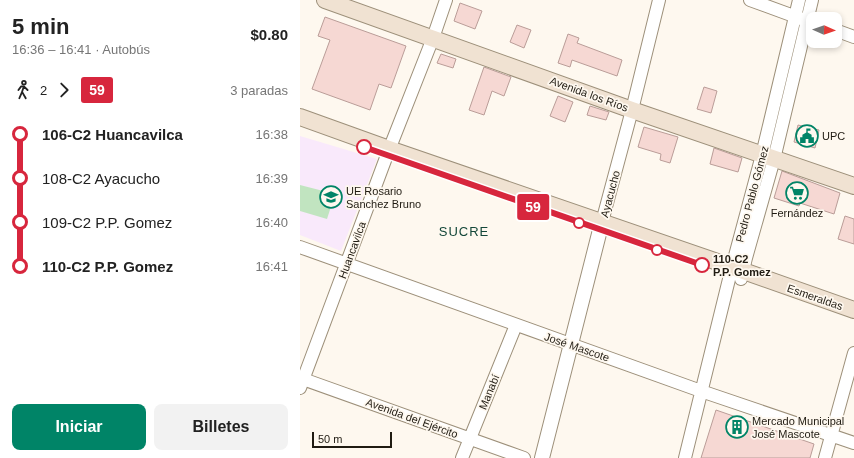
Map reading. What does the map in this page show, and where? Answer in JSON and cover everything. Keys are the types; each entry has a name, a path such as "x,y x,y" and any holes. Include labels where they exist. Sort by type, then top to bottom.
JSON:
{"main road":[{"name":"Avenida los Ríos","path":"325,0 435,34"},
{"name":"Avenida los Ríos","path":"347,0 435,34 769,153 854,186"},
{"name":"Esmeraldas","path":"300,118 388,152 601,226 737,273 854,310"},
{"name":"Esmeraldas","path":"300,125 388,152"},
{"name":"Avenida los Ríos","path":"769,153 854,178"},
{"name":"Esmeraldas","path":"737,273 854,318"}],"street":[{"name":"Huancavilca","path":"301,382 347,264 388,152 435,34 446,0"},
{"name":"Ayacucho","path":"542,458 659,0"},
{"path":"750,0 806,20"},
{"name":"Pedro Pablo Gómez","path":"769,153 798,0"},
{"name":"Pedro Pablo Gómez","path":"811,12 812,0"},
{"path":"842,33 854,37"},
{"name":"Pedro Pablo Gómez","path":"685,458 701,391 737,273 769,153 806,34"},
{"name":"José Mascote","path":"300,247 701,391 854,443"},
{"name":"Manabí","path":"462,458 516,325"},
{"path":"825,458 854,353"},
{"name":"Avenida del Ejército","path":"301,382 524,458"}],"shaded area":[{"name":"UE Rosario Sanchez Bruno","path":"300,136 377,159 341,251 300,235"}],"green space":[{"path":"300,185 335,194 327,219 300,211"}],"building":[{"path":"460,3 482,11 475,29 454,21"},
{"path":"325,17 406,46 391,88 379,84 370,110 312,89 330,40 318,36"},
{"path":"517,25 531,30 524,48 510,42"},
{"path":"568,34 579,38 577,43 622,60 617,76 572,60 570,67 558,63"},
{"path":"441,54 456,59 453,68 437,63"},
{"path":"484,67 511,77 504,96 492,91 484,115 469,110"},
{"path":"704,87 717,91 711,113 697,109"},
{"path":"558,96 573,102 565,122 550,116"},
{"path":"590,106 609,112 606,120 587,115"},
{"name":"UPC","path":"798,125 819,130 815,148 794,142"},
{"path":"644,127 678,137 670,163 660,160 661,154 638,147"},
{"path":"714,148 742,158 738,172 710,164"},
{"name":"Fernández","path":"782,171 840,193 834,214 800,203 799,206 774,198"},
{"path":"845,216 854,219 854,244 838,239"},
{"name":"Mercado Municipal José Mascote","path":"716,410 814,444 810,458 701,458"}],"bus line":[{"name":"59","path":"364,147 702,265"}],"place":[{"name":"UPC","path":"807,136"},
{"name":"Fernández","path":"797,193"},
{"name":"UE Rosario Sanchez Bruno","path":"331,197"},
{"name":"110-C2 P.P. Gomez","path":"702,265"},
{"name":"Mercado Municipal José Mascote","path":"737,427"}],"district":[{"name":"SUCRE","path":"464,231"}]}
